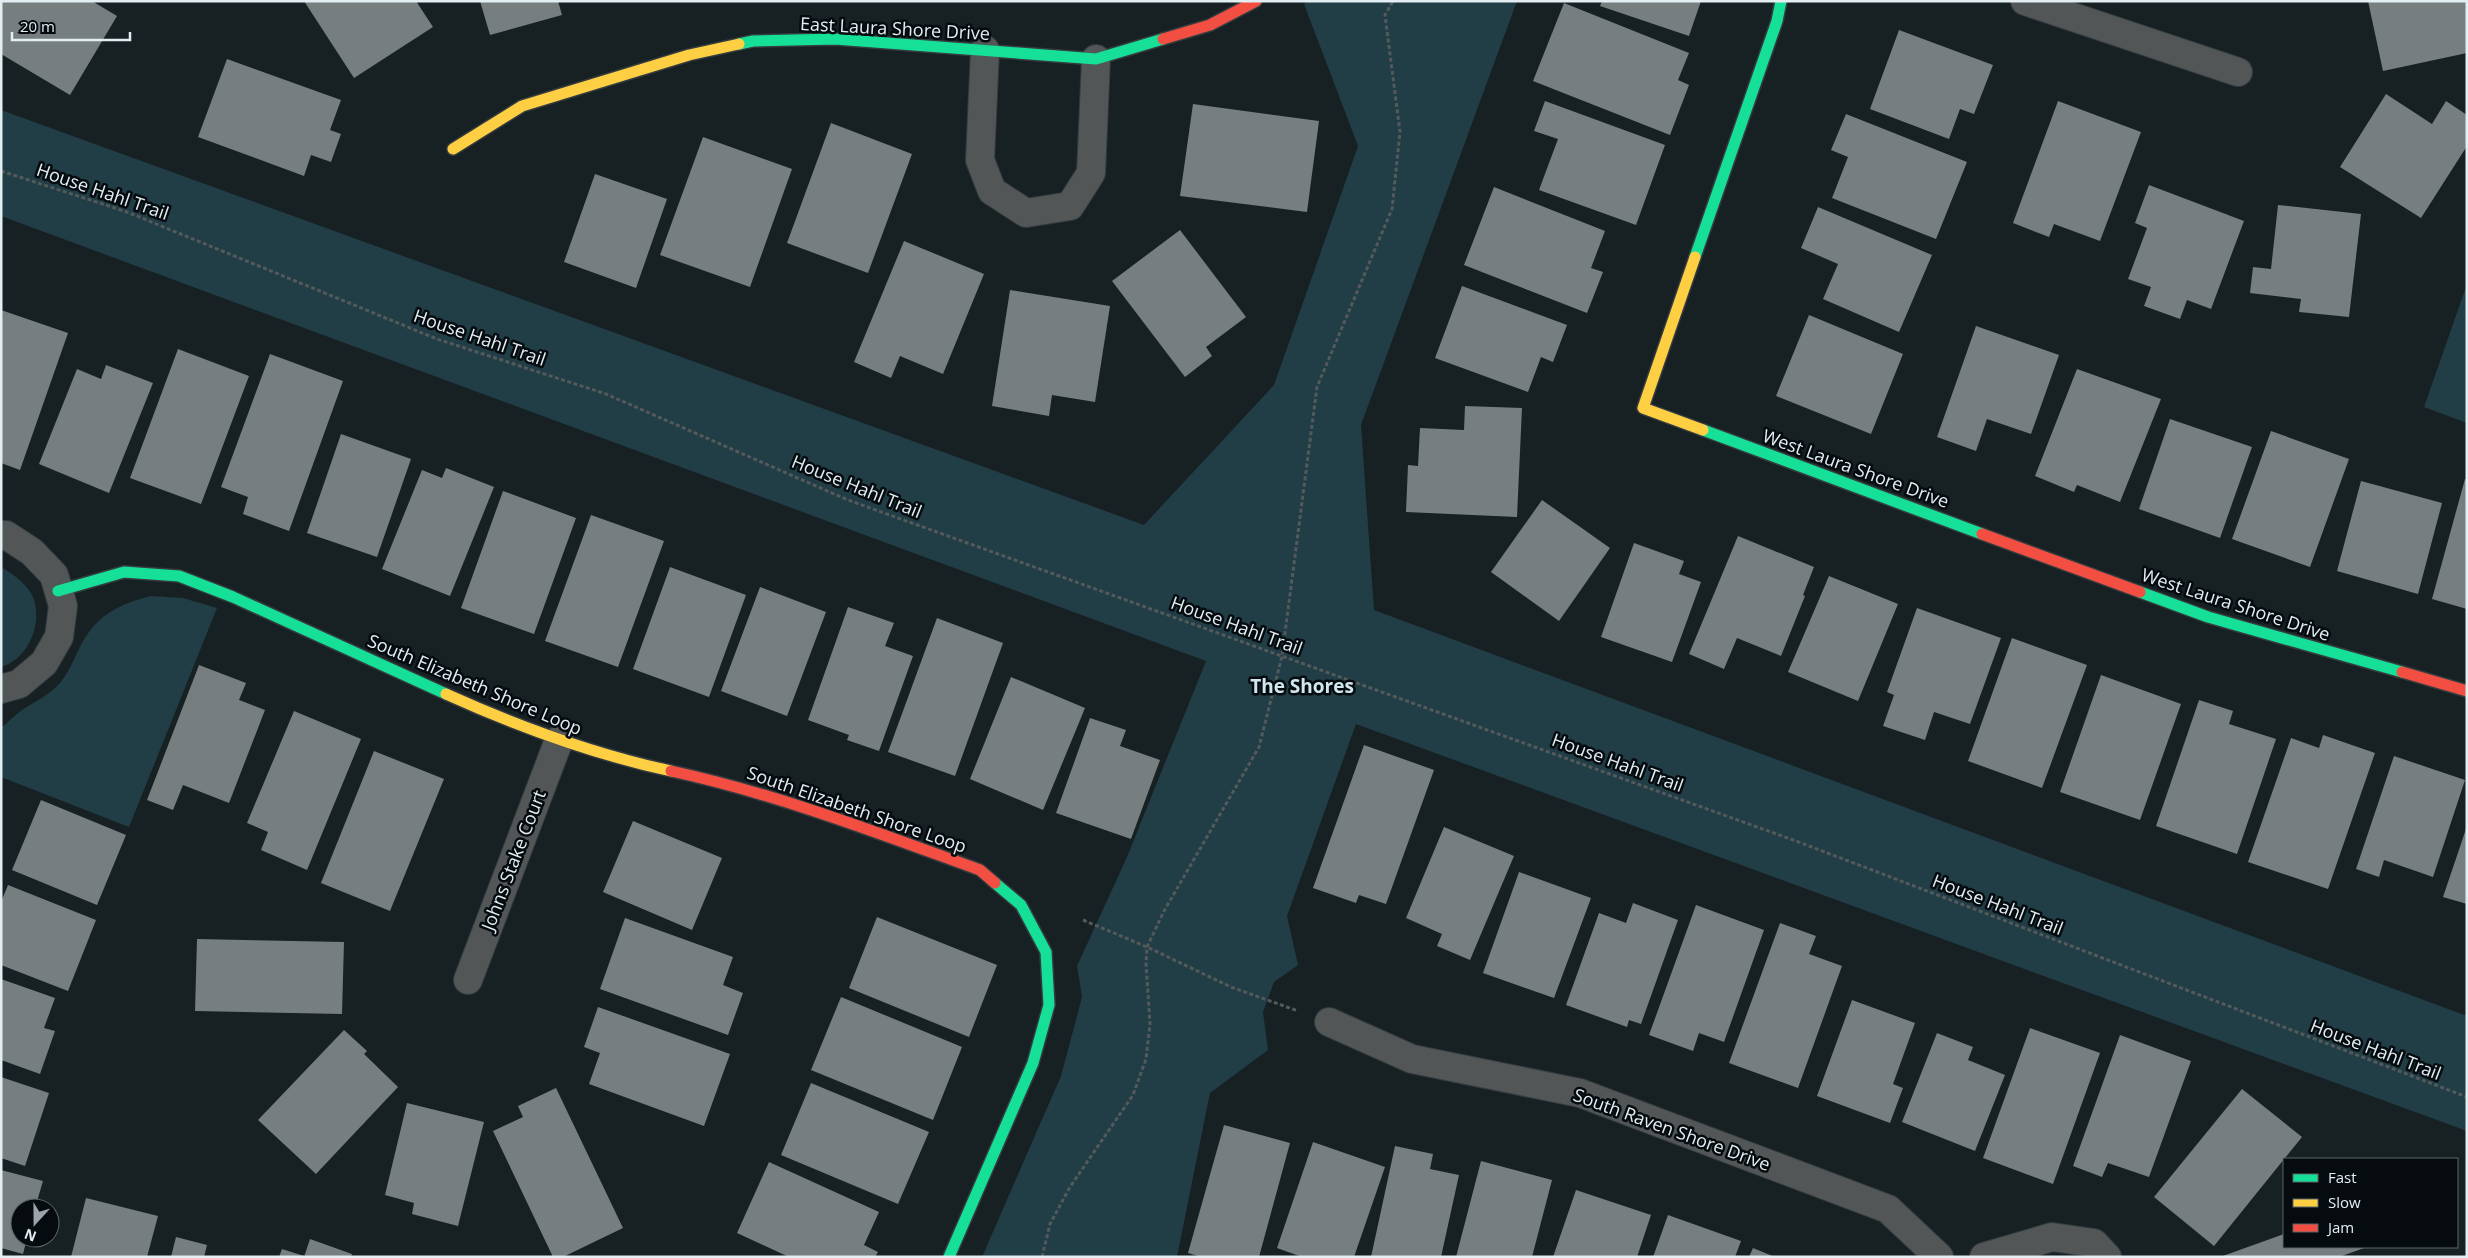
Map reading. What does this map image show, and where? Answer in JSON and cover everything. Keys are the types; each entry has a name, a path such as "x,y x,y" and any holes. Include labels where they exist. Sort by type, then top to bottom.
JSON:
{"street":[{"name":"East Laura Shore Drive","path":"452,149 522,106 689,55 753,40 835,39 1096,59 1210,25 1256,1"},
{"name":"West Laura Shore Drive","path":"1781,1 1777,21 1642,408 2208,617 2467,691"},
{"path":"2025,1 2238,72"},
{"path":"985,50 980,160 992,191 1026,213 1070,206 1091,172 1096,59"},
{"path":"1,535 6,535 32,552 54,575 63,606 59,637 44,663 19,684 1,689"},
{"name":"South Elizabeth Shore Loop","path":"58,591 124,572 179,576 233,597 464,702 559,740 622,760 732,784 783,799 980,870 1022,906 1046,952 1049,1005 1033,1063 949,1257"},
{"name":"Johns Stake Court","path":"468,980 559,740"},
{"name":"South Raven Shore Drive","path":"1329,1022 1412,1059 1580,1093 1888,1209 1940,1257"},
{"path":"1984,1257 2052,1237 2094,1243 2107,1257"}],"path":[{"path":"1042,1257 1050,1224 1070,1187 1133,1095 1146,1059 1150,1024 1146,963 1147,947 1164,911 1259,747 1282,656 1317,388 1392,209 1400,132 1386,16 1393,1"},
{"name":"House Hahl Trail","path":"1,171 127,212 437,339 606,394 848,500 1796,841 2467,1097"},
{"path":"1084,920 1231,986 1329,1022"}],"shaded area":[{"path":"1307,1 1517,1 1361,425 1374,610 2467,1016 2467,1131 1356,724 1287,916 1298,965 1274,982 1263,1012 1268,1050 1210,1093 1177,1257 982,1257 1061,1076 1082,997 1077,966 1127,857 1206,661 1,216 1,110 1144,525 1274,385 1358,146 1304,4"},
{"path":"2467,284 2467,423 2424,407"},
{"path":"1,567 17,578 31,593 35,603 36,614 32,636 27,647 11,663 1,667"},
{"path":"150,596 183,598 217,608 129,827 1,777 1,728 19,712 48,694 60,683 95,624 119,607"}],"building":[{"path":"1,1 92,1 117,16 70,95 1,54"},
{"path":"304,1 416,1 433,27 354,78"},
{"path":"480,1 558,1 562,15 490,35"},
{"path":"1602,1 1701,1 1689,36 1600,6"},
{"path":"2368,1 2467,1 2467,53 2383,71"},
{"path":"1564,3 1689,53 1678,80 1689,85 1670,135 1533,81"},
{"path":"1899,30 1993,65 1974,114 1960,109 1949,139 1870,109"},
{"path":"227,59 341,100 330,130 341,134 331,162 311,155 304,176 198,137"},
{"path":"2386,94 2432,124 2446,101 2467,115 2467,146 2421,218 2340,167"},
{"path":"1545,101 1665,145 1636,225 1539,190 1558,139 1534,131"},
{"path":"2058,101 2141,132 2100,241 2054,224 2049,237 2013,223"},
{"path":"1193,104 1319,121 1307,212 1180,196"},
{"path":"1846,114 1967,162 1936,239 1832,198 1848,157 1831,150"},
{"path":"831,123 912,154 868,273 787,243"},
{"path":"703,137 792,169 750,287 660,255"},
{"path":"595,174 667,199 636,288 564,262"},
{"path":"2149,185 2244,221 2211,309 2187,300 2180,319 2144,306 2151,287 2128,279 2147,228 2135,223"},
{"path":"1494,187 1605,231 1591,268 1603,272 1587,313 1464,265"},
{"path":"2278,205 2361,214 2349,317 2299,312 2301,299 2250,293 2253,267 2271,269"},
{"path":"1818,207 1932,255 1899,332 1823,299 1838,264 1801,248"},
{"path":"1180,230 1246,317 1206,347 1212,356 1185,377 1112,281"},
{"path":"904,241 984,274 943,374 900,356 891,378 854,362"},
{"path":"1462,286 1567,325 1553,362 1541,357 1528,392 1435,358"},
{"path":"1010,290 1110,306 1095,402 1052,395 1049,416 992,406"},
{"path":"1,310 68,333 20,470 1,463"},
{"path":"1809,315 1903,354 1871,434 1776,396"},
{"path":"1976,326 2059,355 2031,434 1987,419 1976,451 1937,437"},
{"path":"178,349 249,376 201,504 130,478"},
{"path":"270,354 343,381 289,531 243,514 248,497 221,487"},
{"path":"106,365 153,383 109,493 39,464 77,369 101,379"},
{"path":"2077,369 2161,399 2120,502 2077,485 2074,492 2035,476"},
{"path":"1465,406 1522,408 1517,517 1406,512 1408,465 1418,466 1420,428 1464,430"},
{"path":"2170,419 2252,447 2220,538 2139,509"},
{"path":"2271,431 2349,459 2310,567 2232,539"},
{"path":"341,434 411,459 377,557 307,533"},
{"path":"446,468 494,487 450,596 382,569 422,470 442,478"},
{"path":"2465,479 2467,479 2467,609 2432,599"},
{"path":"2361,481 2442,503 2418,594 2337,571"},
{"path":"503,491 576,518 534,634 461,608"},
{"path":"1542,500 1610,548 1559,621 1491,572"},
{"path":"591,515 664,541 618,667 545,641"},
{"path":"1738,536 1814,567 1803,595 1805,596 1781,656 1737,638 1724,669 1689,654"},
{"path":"1634,543 1684,561 1679,574 1701,582 1672,662 1601,637"},
{"path":"670,567 746,595 709,697 633,669"},
{"path":"1829,576 1898,604 1858,701 1788,672"},
{"path":"760,587 826,612 787,716 721,691"},
{"path":"848,607 894,623 885,646 913,656 879,751 847,740 849,735 808,720"},
{"path":"1917,608 2001,638 1970,724 1934,712 1925,740 1883,726 1894,695 1887,692"},
{"path":"937,618 1003,643 955,776 888,752"},
{"path":"2012,638 2087,665 2042,788 1968,761"},
{"path":"199,665 246,683 239,700 265,710 229,803 183,785 173,810 147,800"},
{"path":"2101,675 2181,704 2140,820 2060,792"},
{"path":"1011,677 1085,708 1043,810 970,779"},
{"path":"2199,700 2233,711 2229,724 2276,739 2237,854 2156,826"},
{"path":"294,711 361,739 307,870 261,850 268,832 247,823"},
{"path":"1090,718 1126,730 1120,746 1160,760 1131,839 1056,813"},
{"path":"2323,735 2375,753 2328,889 2248,862 2291,738 2319,748"},
{"path":"1364,745 1434,770 1386,904 1359,895 1356,903 1313,888"},
{"path":"374,751 444,779 390,911 321,883"},
{"path":"2394,756 2465,780 2433,877 2384,860 2379,877 2356,869"},
{"path":"41,800 126,835 97,905 12,870"},
{"path":"633,821 722,858 692,930 603,892"},
{"path":"2467,826 2467,904 2443,897"},
{"path":"1444,827 1514,856 1470,960 1437,946 1442,934 1406,918"},
{"path":"1519,872 1591,898 1554,998 1483,973"},
{"path":"8,885 96,920 68,991 1,965 1,902"},
{"path":"1633,903 1678,920 1641,1024 1629,1020 1627,1027 1566,1005 1599,913 1626,923"},
{"path":"1696,905 1764,930 1724,1042 1699,1033 1693,1051 1649,1035"},
{"path":"877,917 997,965 969,1037 849,988"},
{"path":"625,918 733,957 723,985 743,993 728,1035 600,989"},
{"path":"1780,923 1816,936 1809,954 1842,966 1798,1088 1729,1063"},
{"path":"197,939 344,942 342,1014 195,1011"},
{"path":"1,979 55,998 44,1028 55,1031 40,1074 1,1060"},
{"path":"841,997 962,1047 933,1120 811,1070"},
{"path":"1852,1000 1915,1023 1893,1084 1903,1088 1890,1123 1817,1096"},
{"path":"598,1007 730,1054 704,1126 589,1084 600,1053 584,1047"},
{"path":"2030,1028 2100,1053 2053,1184 1983,1158"},
{"path":"344,1030 367,1051 364,1054 398,1087 316,1174 258,1120"},
{"path":"1937,1033 1973,1047 1968,1060 2005,1075 1975,1151 1902,1122"},
{"path":"2120,1035 2191,1061 2149,1177 2108,1163 2102,1177 2073,1166"},
{"path":"1,1077 49,1093 25,1166 1,1158"},
{"path":"811,1083 929,1132 898,1204 781,1155"},
{"path":"556,1088 623,1228 563,1257 553,1257 493,1131 523,1117 518,1106"},
{"path":"2242,1089 2302,1137 2285,1158 2283,1158 2283,1161 2214,1246 2154,1197"},
{"path":"407,1103 484,1122 458,1226 412,1214 414,1203 385,1195"},
{"path":"1224,1125 1290,1143 1259,1257 1201,1257 1188,1253"},
{"path":"1313,1142 1385,1167 1354,1257 1302,1257 1277,1248"},
{"path":"1395,1146 1433,1154 1430,1169 1459,1175 1441,1257 1371,1257"},
{"path":"1481,1161 1552,1180 1532,1257 1456,1257"},
{"path":"769,1162 879,1212 864,1245 878,1252 875,1257 789,1257 737,1233"},
{"path":"1,1170 43,1181 38,1198 10,1198 10,1248 24,1248 23,1254 1,1248"},
{"path":"1576,1190 1651,1215 1637,1257 1553,1257"},
{"path":"86,1198 158,1216 147,1257 71,1257"},
{"path":"1668,1215 1741,1241 1735,1257 1653,1257"},
{"path":"2283,1234 2283,1248 2364,1248 2339,1257 2220,1257"},
{"path":"176,1237 207,1245 204,1257 171,1257"},
{"path":"310,1239 352,1254 351,1257 304,1257"},
{"path":"1753,1248 1775,1257 1749,1257"},
{"path":"282,1249 304,1256 304,1257 279,1257"}],"traffic: fast":[{"path":"1695,257 1777,21 1781,1"},
{"path":"739,44 753,41 835,39 1096,59 1163,39"},
{"path":"1703,430 1982,534"},
{"path":"58,591 124,572 179,576 233,597 446,694"},
{"path":"2140,592 2208,617 2402,672"},
{"path":"949,1257 1033,1063 1049,1005 1046,952 1021,905 995,883"}],"traffic: slow":[{"path":"453,149 522,106 689,55 739,44"},
{"path":"1695,257 1643,408 1703,430"},
{"path":"446,694 501,718 557,739 671,771"}],"traffic: jam":[{"path":"1163,39 1210,25 1256,1"},
{"path":"1982,534 2140,592"},
{"path":"2402,672 2467,691"},
{"path":"671,771 750,791 865,828 980,870 995,883"}],"district":[{"name":"The Shores","path":"1302,686"}]}
